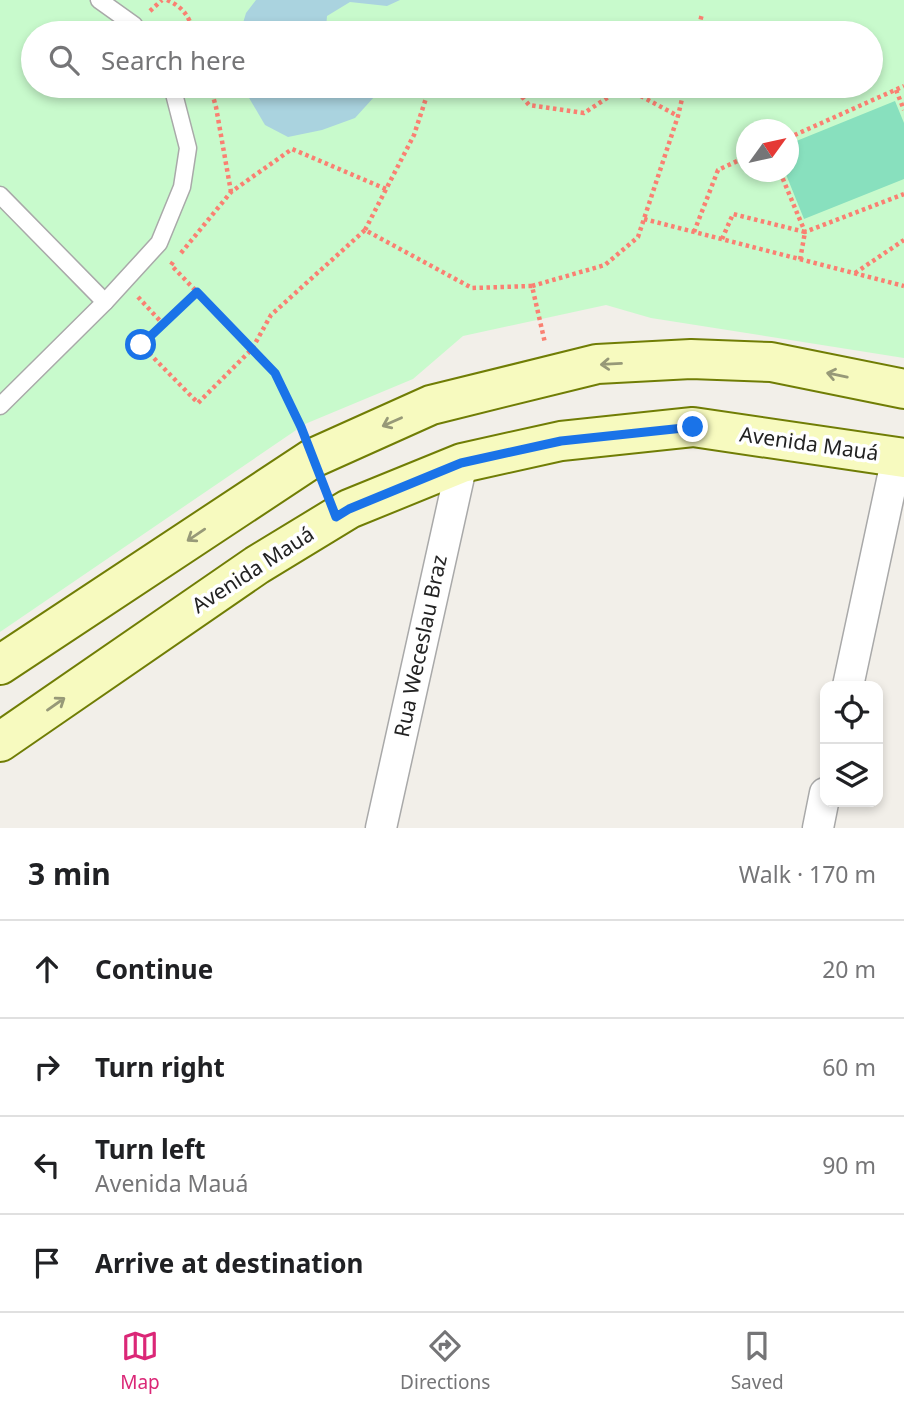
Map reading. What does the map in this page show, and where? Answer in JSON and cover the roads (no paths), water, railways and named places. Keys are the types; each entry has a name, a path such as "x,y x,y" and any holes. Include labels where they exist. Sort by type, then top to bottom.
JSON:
{"main road":[{"path":"0,665 313,458 431,405 597,364 691,359 771,362 904,389"},
{"name":"Avenida Mauá","path":"0,742 268,558 349,509 461,463 561,441 693,427 901,457"}],"street":[{"path":"849,681 901,457"},
{"name":"Rua Weceslau Braz","path":"382,828 461,463"},
{"path":"824,827 825,807"}],"lane":[{"path":"99,0 128,21"},
{"path":"0,406 105,302 159,243 182,187 188,148 175,98"},
{"path":"0,195 105,302"}],"water":[{"path":"256,0 400,0 387,6 350,2 327,16 327,21 244,21"},
{"path":"249,98 373,98 355,118 322,130 288,137 265,125"}]}
